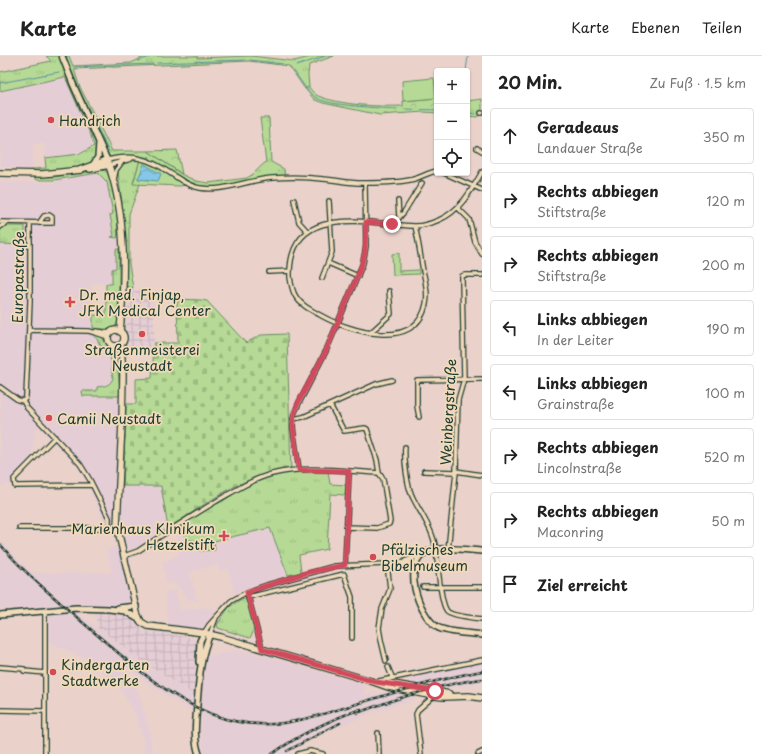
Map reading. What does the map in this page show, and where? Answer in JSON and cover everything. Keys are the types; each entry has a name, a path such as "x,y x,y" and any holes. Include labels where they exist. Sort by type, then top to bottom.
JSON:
{"main road":[{"path":"79,170 92,165 108,163"},
{"path":"0,173 42,174 79,170 108,163"},
{"path":"108,163 114,181 120,209 122,239 122,318 118,331 109,335 109,342 118,346"},
{"path":"118,331 124,338 123,342 118,346"},
{"path":"118,346 122,390 122,435 117,525 136,606 140,620 145,625 207,634 376,682 388,687 434,696 469,696 482,698"},
{"path":"376,682 435,691 456,696"}],"street":[{"path":"62,56 108,163"},
{"path":"92,165 98,158 98,138"},
{"path":"477,148 482,151"},
{"path":"108,163 120,158 139,158 151,161 186,184 204,188 219,188 271,178 303,176 365,183 406,181 434,172"},
{"path":"108,163 139,158"},
{"path":"114,181 116,170 122,161"},
{"path":"415,226 427,293 423,312 418,320 406,330 391,333 370,333 349,329 306,307 294,295 290,271 293,252 299,241 308,232 321,224 331,222 366,222 415,226 438,221 448,216 458,208 482,172"},
{"path":"450,176 482,190"},
{"path":"299,470 293,419 298,403 326,351 358,276 364,256 366,222 365,183"},
{"path":"394,224 404,212 422,183"},
{"path":"294,200 298,222 308,232"},
{"path":"322,278 332,252 329,201"},
{"path":"398,201 399,217"},
{"path":"458,208 469,219 477,247 482,254"},
{"name":"Europastraße","path":"0,222 39,223"},
{"name":"Europastraße","path":"0,227 6,223"},
{"name":"Europastraße","path":"23,401 26,396 30,223"},
{"path":"328,263 358,276"},
{"path":"269,272 290,271"},
{"name":"Weinbergstraße","path":"448,550 456,472 458,400 464,379 462,276 482,275"},
{"path":"370,333 391,314 389,291"},
{"name":"Europastraße","path":"28,330 96,330 109,335"},
{"path":"419,417 417,406 417,380 482,379"},
{"path":"293,419 303,417 376,384 392,380"},
{"path":"0,387 18,400 23,401 27,408 80,464 109,518 117,525"},
{"path":"330,405 344,431 367,429 377,460 379,473 383,479 390,522 389,524 377,528 346,527"},
{"path":"55,437 14,479 15,486 92,485"},
{"path":"405,447 411,494 428,525 436,550 440,588 445,608 448,612 482,619"},
{"path":"124,556 138,551 179,524 251,482 272,474 299,470 379,473"},
{"path":"345,565 349,471"},
{"name":"Weinbergstraße","path":"424,471 456,472"},
{"path":"456,472 482,475"},
{"path":"108,528 109,518"},
{"path":"18,528 108,528 117,525"},
{"path":"199,754 195,738 200,646 216,617 231,601 247,592 311,572 345,565 387,564 402,562 436,550 482,551"},
{"path":"423,554 417,560 414,581 417,597 424,613 437,627 447,630 482,634"},
{"path":"402,562 411,563 415,567"},
{"path":"387,564 415,567"},
{"path":"386,661 379,628 382,609 389,591 387,564"},
{"path":"248,597 343,573 351,593 352,638"},
{"path":"423,587 482,587"},
{"path":"247,592 262,649"},
{"path":"109,609 136,606"},
{"path":"0,615 76,608 109,609 125,611 140,620"},
{"path":"45,612 45,754"},
{"path":"376,682 392,677 482,660"},
{"path":"0,667 24,669 24,671 45,672"},
{"path":"388,667 392,677"},
{"path":"423,694 425,704"},
{"path":"422,754 416,714 418,710 434,696"},
{"path":"0,710 45,711"},
{"path":"378,732 379,754"},
{"path":"298,754 312,751 322,754"},
{"path":"478,754 482,752"}],"shaded area":[{"path":"65,77 94,146 80,154 45,158 44,144 33,144 33,169 0,166 0,91"},
{"path":"98,173 107,182 117,238 117,284 92,283 93,334 100,336 105,340 117,361 119,396 116,481 123,486 161,486 168,528 137,548 119,553 131,600 126,606 69,606 139,660 201,699 206,657 235,650 257,653 366,685 364,694 382,693 414,683 409,681 409,678 482,663 482,683 451,688 415,698 369,714 317,736 287,754 204,754 201,737 202,716 171,699 126,668 138,691 150,732 152,754 145,754 142,735 136,716 121,690 97,667 84,658 48,642 48,617 51,614 64,611 58,607 0,609 0,540 31,572 46,573 112,572 106,549 119,546 112,531 103,520 81,470 39,427 35,431 32,456 9,484 0,487 0,182 54,183 54,180"},
{"path":"127,287 154,293 154,351 126,351"},
{"name":"Marienhaus Klinikum Hetzelstift","path":"268,521 288,575 266,581 234,594 228,569 219,571 217,565 190,572 197,601 188,600 175,583 167,584 162,562 168,561 167,559 179,555 174,529 187,522"},
{"path":"176,590 180,610 208,607 215,611 203,627 198,629 169,626 164,592"},
{"path":"95,612 128,615 144,631 193,638 197,643 193,694 140,660 97,627"}],"green space":[{"path":"46,56 69,56 73,66 131,63 146,56 197,56 198,58 251,56 294,61 314,56 334,56 309,65 309,87 305,89 289,66 249,61 74,69 79,85 112,151 148,151 181,174 196,181 208,183 247,178 252,175 266,162 260,118 269,118 271,162 284,169 285,179 257,180 217,187 187,185 152,164 149,156 149,158 129,156 113,158 79,168 33,172 33,169 46,168 45,158 80,154 94,146 65,77 0,91 0,72 51,61"},
{"path":"434,78 434,98 403,101 402,81"},
{"path":"309,87 318,96 337,102 360,105 403,106 403,101 434,98 434,113 380,115 323,103 315,100 305,89"},
{"path":"482,99 482,114 478,117 470,116 470,101"},
{"path":"177,150 182,174 148,151"},
{"path":"140,160 133,183 140,184 129,214 129,264 133,288 127,287 126,281 123,211 118,172 121,165 125,162"},
{"path":"140,160 152,164 187,185 133,184"},
{"path":"101,170 106,171 112,184 118,224 117,238 111,237 114,236 110,215 113,214 107,182 98,173 54,180 36,180 33,177 54,177"},
{"path":"5,226 25,226 25,245 0,244 0,231"},
{"path":"116,249 119,249 119,313 116,315 118,320 117,324 108,329 93,328 93,315 106,316 106,284 112,284 112,269 116,268"},
{"path":"399,253 399,271 419,270 419,274 393,275 392,254"},
{"path":"177,299 207,301 246,343 261,335 287,334 291,472 290,469 272,472 258,476 231,488 168,528 161,486 123,486 126,407 127,404 136,404 136,379 152,378 154,343 178,343"},
{"path":"94,335 102,337 107,345 116,353 120,389 120,395 118,396 83,396 82,391 97,391 97,387 109,384 113,378 111,359"},
{"path":"291,469 291,472 328,471 330,484 346,485 345,495 330,494 327,549 299,555 301,572 288,575 270,528 214,541 215,550 200,551 197,541 186,539 180,526 236,492 255,483 254,478 271,472"},
{"path":"243,598 246,600 253,625 250,638 218,628 217,625 229,607"}],"water":[{"path":"144,164 161,174 158,181 138,179"}],"waterway":[{"path":"66,56 76,83 109,152"},
{"path":"296,66 326,56"},
{"path":"466,68 468,56"},
{"path":"138,61 150,57"},
{"path":"157,63 244,60"},
{"path":"250,60 283,64"},
{"path":"74,67 153,64"},
{"path":"294,71 309,92 321,100 330,103 354,106 397,109"},
{"path":"0,83 59,72"},
{"path":"404,109 434,110"},
{"path":"470,113 476,114"}],"railway":[{"path":"0,544 9,555 39,584 143,673 159,685 193,706 229,720 256,724 292,722 318,716 417,686 482,671"},
{"path":"357,713 419,692 450,684 482,679"},
{"path":"272,754 315,728 361,709"},
{"path":"287,751 340,723"}],"place":[{"name":"Handrich","path":"51,120"},
{"name":"Dr. med. Finjap, JFK Medical Center","path":"70,302"},
{"name":"Straßenmeisterei Neustadt","path":"142,334"},
{"name":"Camii Neustadt","path":"49,418"},
{"name":"Marienhaus Klinikum Hetzelstift","path":"224,536"},
{"name":"Pfälzisches Bibelmuseum","path":"373,557"},
{"name":"Kindergarten Stadtwerke","path":"53,672"}],"route":[{"path":"392,224 366,222 363,263 326,351 298,403 293,419 299,470 349,471 345,565 306,573 252,589 247,592 262,649 376,682 435,691"}]}
